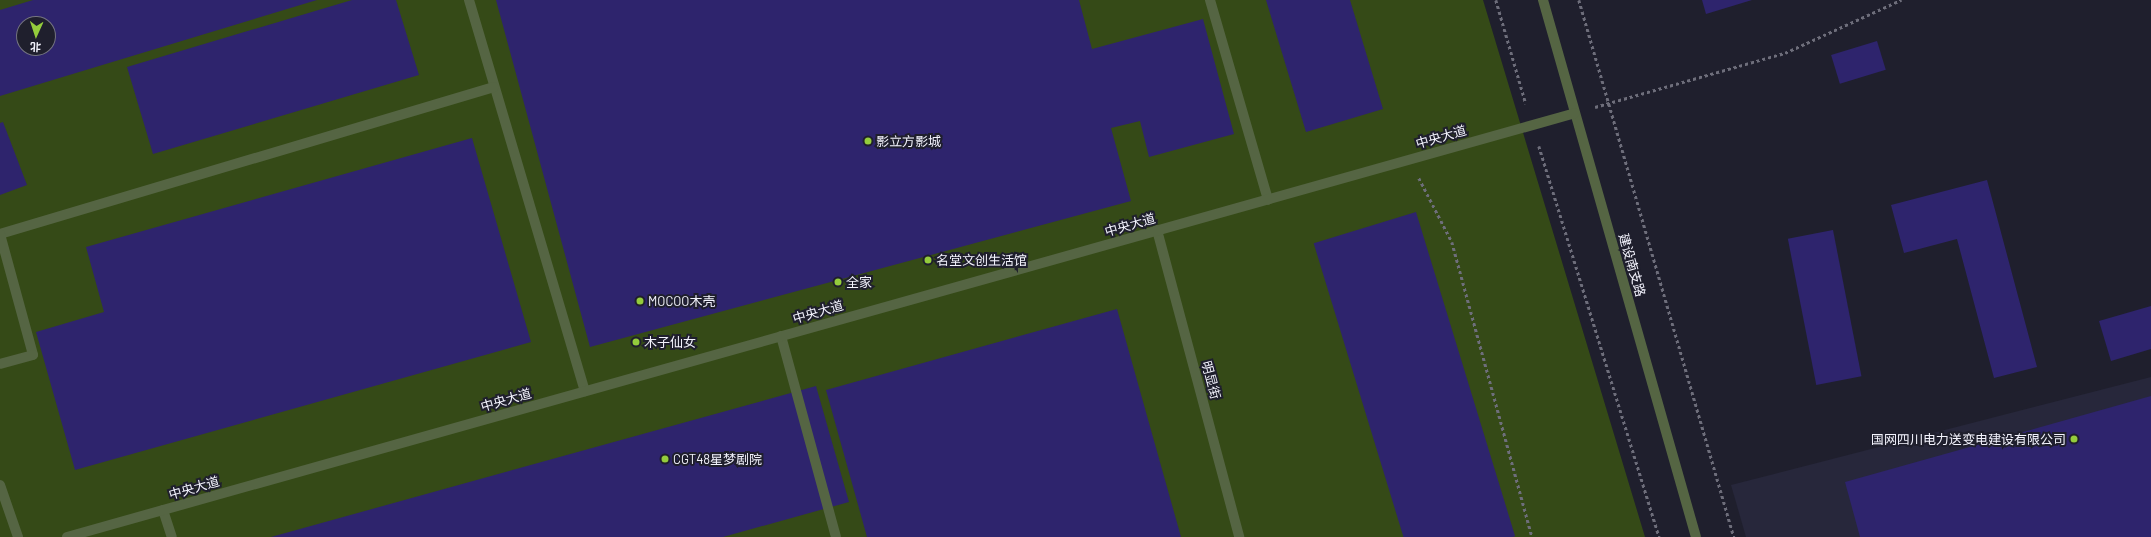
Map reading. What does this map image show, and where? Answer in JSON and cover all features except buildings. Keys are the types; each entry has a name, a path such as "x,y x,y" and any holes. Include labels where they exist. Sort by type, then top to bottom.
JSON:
{"street":[{"path":"469,0 585,391"},
{"path":"1210,0 1268,200"},
{"name":"建设南支路","path":"1543,0 1696,537"},
{"path":"0,364 33,355 0,234 494,87"},
{"name":"中央大道","path":"67,537 1575,113"},
{"name":"明显街","path":"1157,230 1239,537"},
{"path":"781,336 836,537"},
{"path":"0,485 18,537"},
{"path":"163,510 172,537"}],"path":[{"path":"1496,0 1532,125 1659,537"},
{"path":"1579,0 1734,537"},
{"path":"1575,113 1785,53 1900,0"},
{"path":"1409,160 1452,242 1532,537"}],"shaded area":[{"name":"国网四川电力送变电建设有限公司","path":"2151,377 2151,537 1746,537 1731,485"}],"green space":[{"path":"0,0 1483,0 1645,537 0,537"}],"place":[{"name":"影立方影城","path":"868,141"},
{"name":"名堂文创生活馆","path":"928,260"},
{"name":"全家","path":"838,282"},
{"name":"MOCOO木壳","path":"640,301"},
{"name":"木子仙女","path":"636,342"},
{"name":"国网四川电力送变电建设有限公司","path":"2074,439"},
{"name":"CGT48星梦剧院","path":"665,459"}]}
